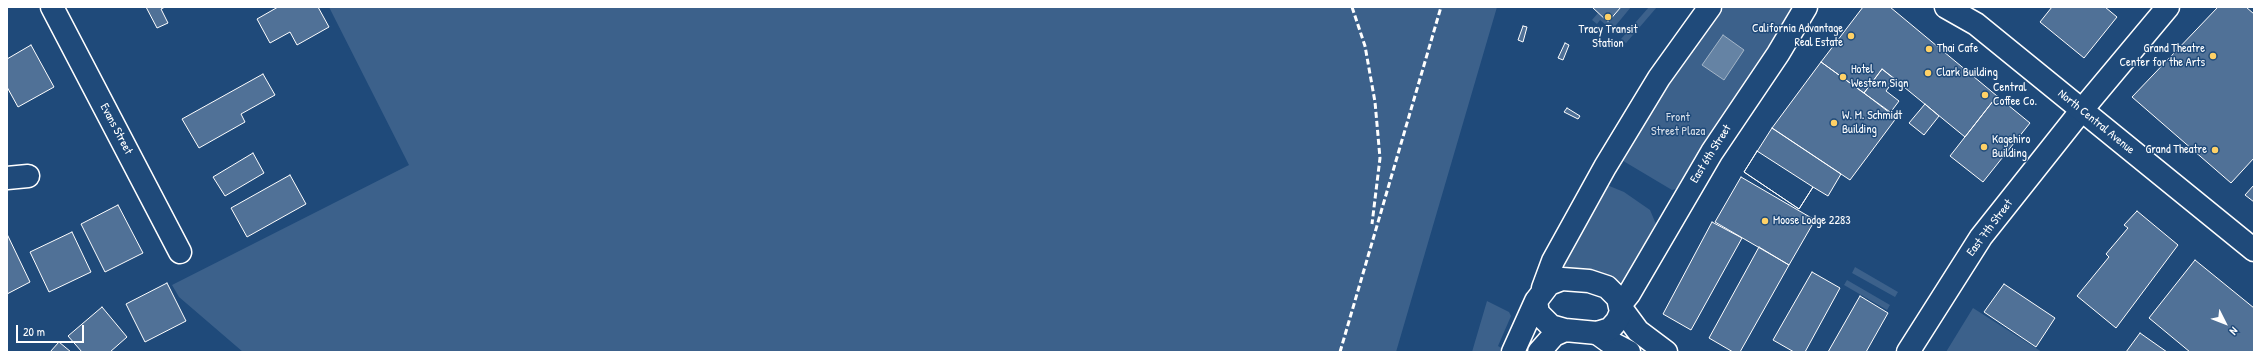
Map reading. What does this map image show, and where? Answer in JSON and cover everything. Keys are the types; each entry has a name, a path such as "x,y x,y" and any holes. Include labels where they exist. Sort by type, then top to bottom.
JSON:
{"street":[{"name":"Evans Street","path":"52,7 180,252"},
{"path":"1513,352 1540,295 1561,244 1605,166 1659,78 1710,7"},
{"name":"East 6th Street","path":"1621,306 1708,158 1778,54 1806,7"},
{"name":"North Central Avenue","path":"1946,7 1976,24 2081,111 2254,250"},
{"name":"North Central Avenue","path":"1962,7 1976,24"},
{"name":"East 7th Street","path":"1908,352 1981,237 2081,111 2168,7"},
{"path":"1621,306 1620,315 1613,326 1598,333 1565,330 1551,326 1542,318 1536,307 1540,295 1555,281 1589,281 1610,290 1621,306 1638,331 1666,352"},
{"path":"1539,352 1554,335 1565,330"},
{"path":"1598,333 1608,341 1629,352"}],"green space":[{"path":"329,7 1497,7 1396,352 243,352 179,297 172,285 409,165"},
{"path":"1621,7 1631,7 1612,30 1600,20 1597,24 1592,20 1598,13 1608,21"},
{"path":"1649,7 1657,7 1626,43 1621,39"},
{"name":"Front Street Plaza","path":"1722,7 1797,7 1679,188 1672,190 1622,160 1622,153 1706,24"},
{"path":"1607,185 1624,192 1650,210 1656,224 1656,228 1623,283 1562,271 1559,263"},
{"path":"1855,267 1898,292 1895,297 1852,273"},
{"path":"1847,280 1890,305 1887,310 1844,285"},
{"path":"1487,301 1509,312 1511,316 1498,346 1503,349 1502,352 1472,352"},
{"path":"1973,308 2042,352 1946,352"}],"shaded area":[{"path":"1723,35 1744,50 1724,80 1702,65"}],"building":[{"path":"146,7 165,7 161,9 168,23 157,28"},
{"path":"278,7 318,7 329,27 297,45 290,32 270,43 257,19"},
{"name":"Tracy Transit Station","path":"1592,7 1621,7 1608,22"},
{"name":"Clark Building","path":"1863,7 1890,7 1997,96 1965,137 1882,69 1864,93 1821,62"},
{"path":"2052,7 2105,7 2117,17 2084,58 2040,22"},
{"name":"Grand Theatre Center for the Arts","path":"2218,7 2246,7 2254,14 2254,158 2231,183 2132,97"},
{"path":"1523,26 1527,27 1523,42 1518,40"},
{"path":"1565,43 1569,45 1563,60 1558,58"},
{"path":"31,45 54,87 18,107 7,87 7,59"},
{"name":"W. M. Schmidt Building","path":"1821,62 1897,117 1850,180 1772,128"},
{"path":"1882,69 1895,79 1886,91 1899,101 1890,113 1864,93"},
{"path":"263,74 275,95 241,114 245,122 199,148 182,119"},
{"name":"Kagehiro Building","path":"1997,96 2030,123 1983,182 1950,156"},
{"path":"1925,104 1939,116 1924,135 1909,123"},
{"path":"1567,108 1580,116 1578,119 1564,112"},
{"path":"1772,128 1841,174 1828,196 1813,187 1799,209 1744,172"},
{"path":"1757,151 1813,187 1799,209 1744,172"},
{"path":"253,153 264,173 225,196 213,177"},
{"path":"290,175 306,204 247,237 231,208"},
{"name":"Moose Lodge 2283","path":"1741,177 1815,220 1789,265 1715,222"},
{"path":"2254,185 2254,202 2245,195"},
{"path":"118,205 143,253 105,272 81,224"},
{"path":"2137,211 2178,245 2116,328 2077,296 2109,257 2106,254 2128,228 2124,225"},
{"path":"1712,222 1742,238 1691,330 1663,314"},
{"path":"72,232 91,272 49,292 30,252"},
{"path":"7,234 30,282 7,294"},
{"path":"1759,247 1789,265 1740,352 1733,352 1709,338"},
{"path":"2195,260 2254,308 2254,352 2190,352 2149,318"},
{"path":"1812,272 1840,288 1805,352 1794,352 1773,340"},
{"path":"167,283 186,321 145,342 126,304"},
{"path":"2004,284 2055,318 2036,347 1984,312"},
{"path":"1860,296 1888,313 1866,352 1828,352"},
{"path":"102,307 127,337 110,352 82,352 68,336"},
{"path":"2140,333 2167,352 2126,352"},
{"path":"59,342 71,352 50,352"}],"railway":[{"path":"1352,7 1365,46 1375,102 1380,158 1372,224"},
{"path":"1340,352 1441,7"}],"place":[{"name":"Tracy Transit Station","path":"1608,17"},
{"name":"California Advantage Real Estate","path":"1851,36"},
{"name":"Thai Cafe","path":"1929,49"},
{"name":"Grand Theatre Center for the Arts","path":"2213,56"},
{"name":"Clark Building","path":"1928,73"},
{"name":"Hotel Western Sign","path":"1843,77"},
{"name":"Central Coffee Co.","path":"1985,95"},
{"name":"W. M. Schmidt Building","path":"1834,123"},
{"name":"Kagehiro Building","path":"1984,147"},
{"name":"Grand Theatre","path":"2215,150"},
{"name":"Moose Lodge 2283","path":"1765,221"}]}
